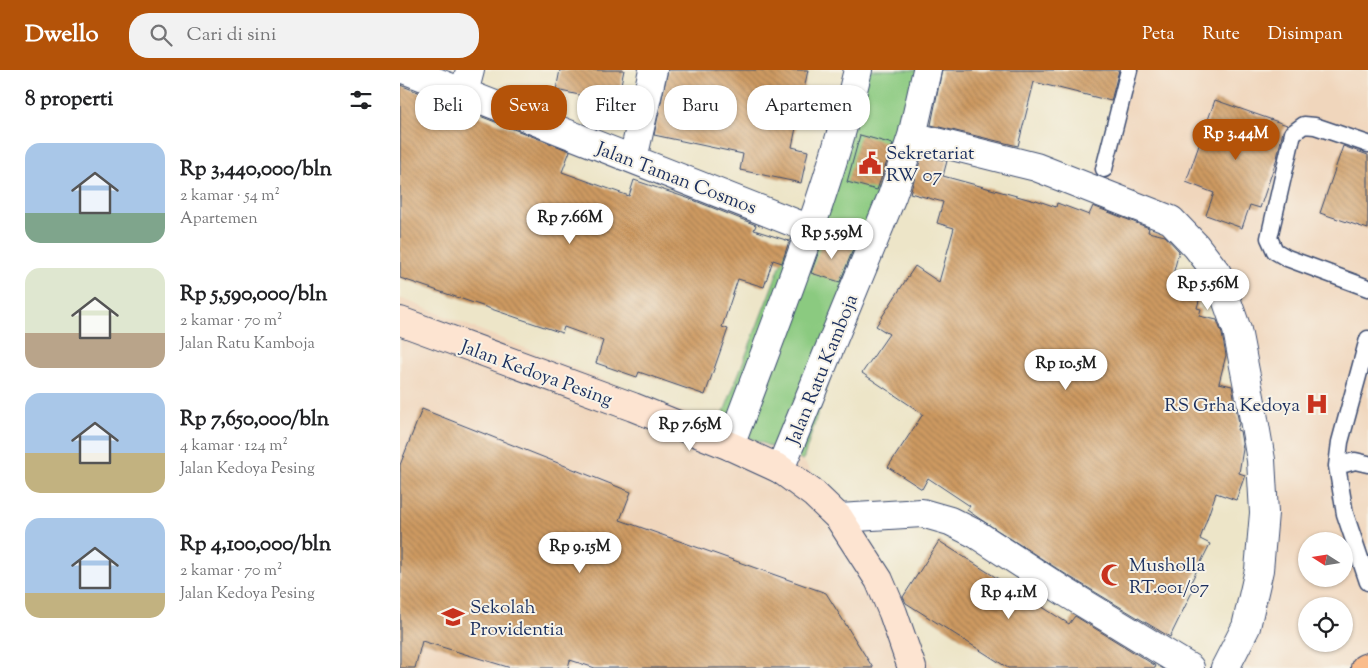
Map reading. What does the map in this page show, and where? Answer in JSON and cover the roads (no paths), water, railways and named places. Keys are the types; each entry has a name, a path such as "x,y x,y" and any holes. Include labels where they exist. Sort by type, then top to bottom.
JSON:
{"street":[{"name":"Jalan Taman Cosmos","path":"406,70 467,82 633,159 810,229"},
{"path":"633,159 652,70"},
{"path":"730,446 810,229 847,114 858,70"},
{"name":"Jalan Ratu Kamboja","path":"780,469 892,196 912,136 927,70"},
{"path":"912,136 1036,167 1170,220 1196,246 1217,273 1237,330 1248,384 1261,460 1264,513 1258,570 1246,627 1225,668"},
{"name":"Jalan Kedoya Pesing","path":"400,321 633,407 730,446 780,469 814,494 839,518 879,580 893,613 912,668"},
{"path":"839,518 922,514 950,521 976,534 1062,590 1190,668"}],"lane":[{"path":"1104,169 1129,70"},
{"path":"1368,144 1314,126 1304,125 1293,133 1269,238 1275,250 1287,258 1368,288"},
{"path":"1368,339 1340,442 1337,466 1345,514 1368,582"},
{"path":"1337,466 1355,461 1368,464"}],"place":[{"name":"Sekretariat RW 07","path":"870,163"},
{"name":"RS Grha Kedoya","path":"1317,404"},
{"name":"Musholla RT.001/07","path":"1112,575"},
{"name":"Sekolah Providentia","path":"453,617"}]}
